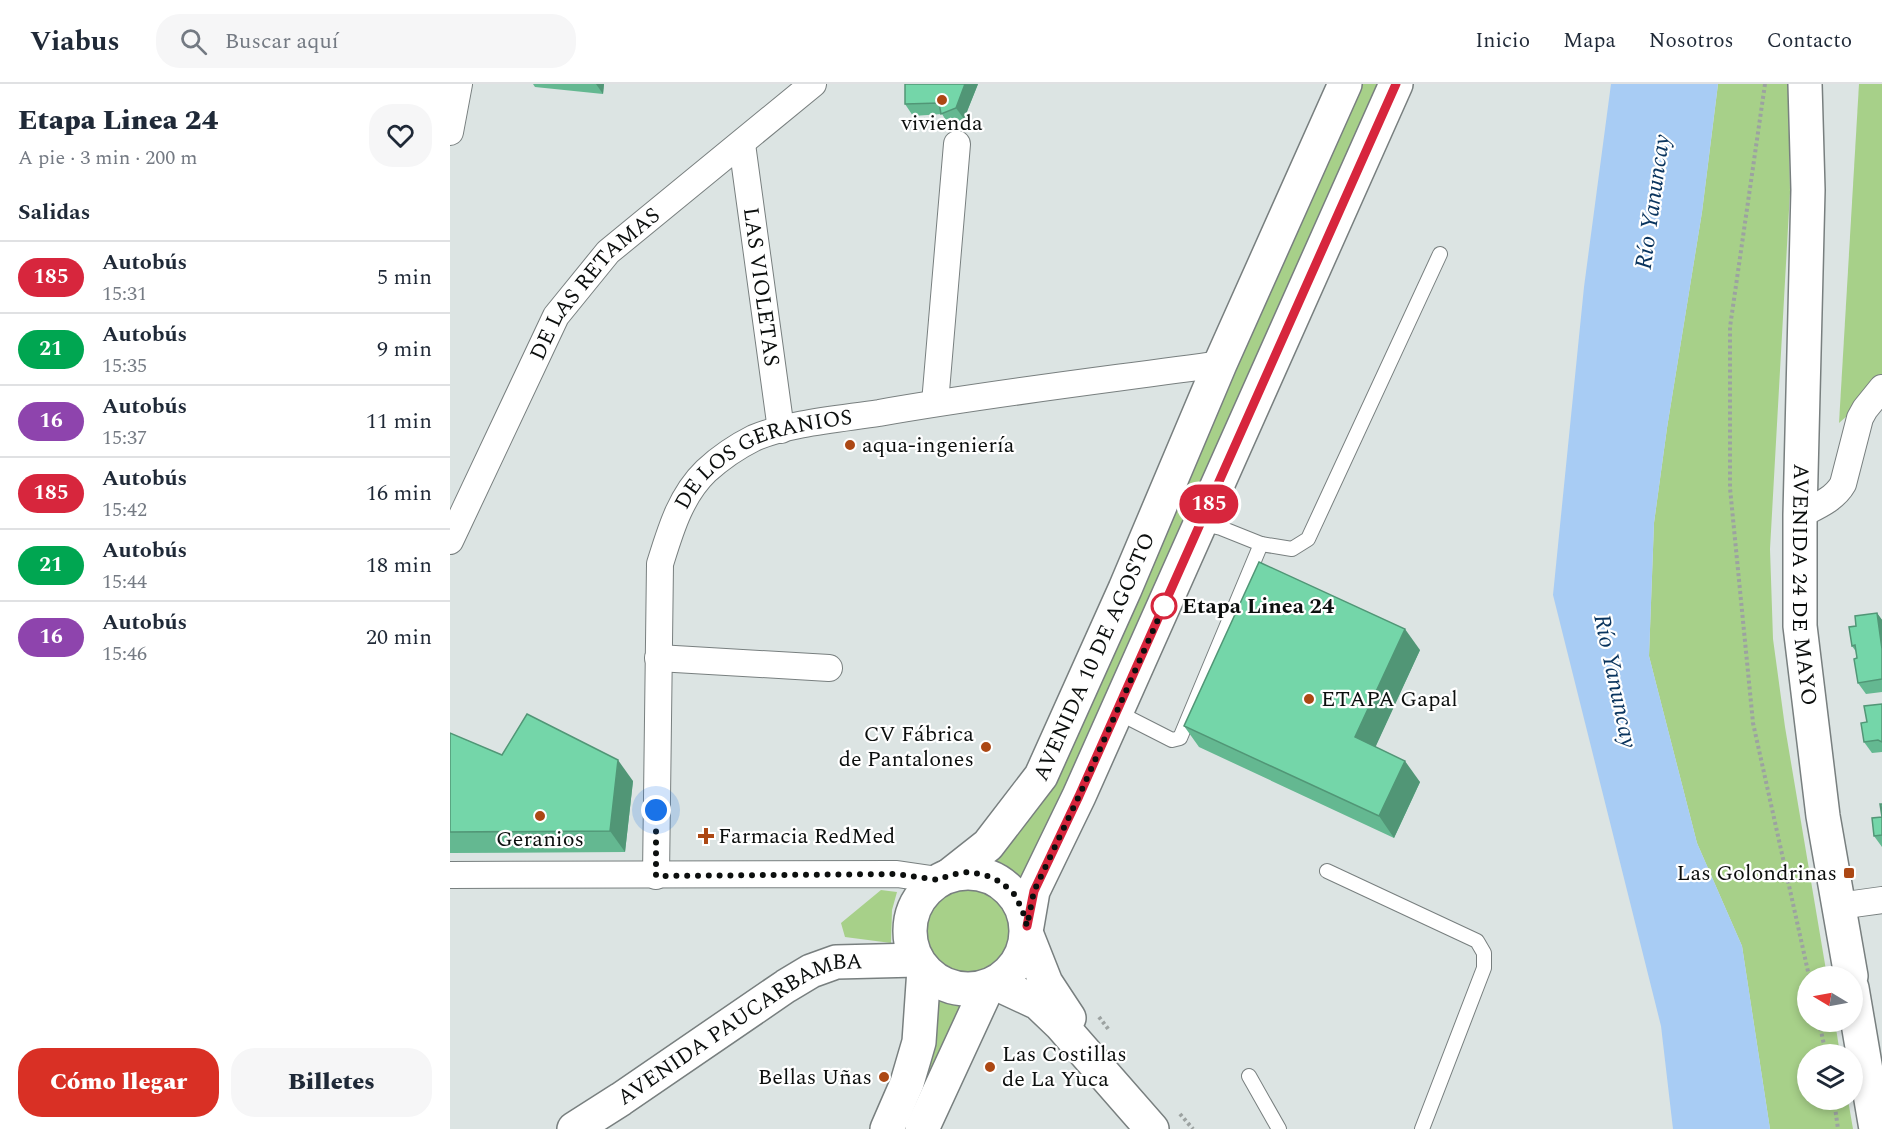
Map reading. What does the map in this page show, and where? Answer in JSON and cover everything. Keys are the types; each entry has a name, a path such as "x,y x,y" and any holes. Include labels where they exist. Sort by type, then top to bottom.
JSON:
{"main road":[{"name":"AVENIDA 10 DE AGOSTO","path":"944,878 988,844 1041,776 1125,588 1220,364 1345,84"},
{"name":"AVENIDA 10 DE AGOSTO","path":"1027,930 1034,891 1117,712 1396,84"},
{"name":"AVENIDA 24 DE MAYO","path":"1805,84 1808,190 1800,515 1800,626 1823,816 1849,966"},
{"name":"AVENIDA 24 DE MAYO","path":"1808,190 1820,84"},
{"path":"887,1129 907,1083 919,1042 920,965 910,936 910,923 920,898 944,878 968,872 985,875 1001,882 1014,894 1022,909 1046,983 1090,1056"},
{"path":"920,965 932,978 953,988 965,990 991,985 1010,973 1017,963 1023,951 1027,930"},
{"name":"AVENIDA PAUCARBAMBA","path":"574,1129 811,971 836,962 920,965"},
{"path":"991,985 1038,1004 1090,1056 1152,1129"},
{"path":"922,1129 991,985"},
{"path":"1859,1032 1876,1129"}],"street":[{"path":"450,132 459,84"},
{"name":"DE LAS RETAMAS","path":"450,541 556,316 608,252 813,84"},
{"name":"LAS VIOLETAS","path":"742,144 781,430"},
{"path":"935,403 957,144"},
{"name":"DE LOS GERANIOS","path":"656,876 660,564 683,501 705,472 753,439 781,430 935,403 1220,364"},
{"path":"1800,515 1838,492 1843,484 1860,418 1882,388"},
{"path":"658,658 829,668"},
{"path":"450,874 656,876 897,874 944,878"},
{"path":"1839,906 1882,900"}],"lane":[{"path":"1200,524 1221,528 1261,544 1292,549 1308,539 1440,254"},
{"path":"1117,712 1172,740 1180,738 1261,544"},
{"path":"1328,871 1478,941 1484,953 1484,968 1422,1129"},
{"path":"1249,1076 1279,1129"}],"path":[{"path":"1765,84 1730,327 1730,488 1753,723 1807,966"},
{"path":"1835,1110 1838,1129"}],"green space":[{"path":"1345,84 1396,84 1022,909 1006,887 994,879 968,872 1041,776"},
{"path":"1718,84 1788,84 1790,192 1770,549 1773,639 1785,727 1825,966 1797,966 1797,1032 1837,1032 1838,1044 1797,1044 1797,1110 1850,1110 1853,1129 1770,1129 1742,946 1697,843 1649,656 1654,523 1702,212"},
{"path":"1859,84 1882,84 1882,385 1839,423"},
{"path":"967,882 986,886 1002,896 1012,912 1016,931 1012,950 1002,966 986,976 967,980 948,976 932,966 922,950 918,931 922,912 932,896 948,886"},
{"path":"881,890 897,892 892,910 891,943 845,937 841,923"},
{"path":"932,978 953,988 976,989 922,1129 887,1129"}],"water":[{"name":"Río Yanuncay","path":"1611,84 1718,84 1702,212 1654,523 1649,656 1697,843 1742,946 1770,1129 1673,1129 1661,1026 1553,595 1584,287"}],"building":[{"path":"905,84 965,84 956,108 941,114 939,103 905,104"},
{"name":"ETAPA Gapal","path":"1259,562 1405,629 1355,737 1405,761 1379,816 1184,726"},
{"path":"1877,613 1882,649 1882,679 1858,683 1854,659 1857,658 1855,645 1852,646 1849,627 1856,626 1855,616"},
{"path":"1882,704 1882,742 1878,740 1864,742 1861,723 1867,722 1864,706"},
{"name":"Geranios","path":"527,714 618,760 610,831 450,832 450,733 502,755"},
{"path":"1882,817 1882,835 1874,836 1872,818"}],"bus line":[{"name":"185","path":"1027,926 1034,891 1272,366 1396,84"}],"place":[{"name":"vivienda","path":"942,100"},
{"name":"aqua-ingeniería","path":"850,445"},
{"name":"Etapa Linea 24","path":"1164,606"},
{"name":"ETAPA Gapal","path":"1309,699"},
{"name":"CV Fábrica de Pantalones","path":"986,747"},
{"name":"Geranios","path":"540,816"},
{"name":"Farmacia RedMed","path":"706,836"},
{"name":"Las Golondrinas","path":"1849,873"},
{"name":"Las Costillas de La Yuca","path":"990,1067"},
{"name":"Bellas Uñas","path":"884,1077"}],"route":[{"path":"656,810 656,876 897,874 938,880 968,872 985,875 1001,882 1014,894 1027,926 1034,891 1164,606"}]}
